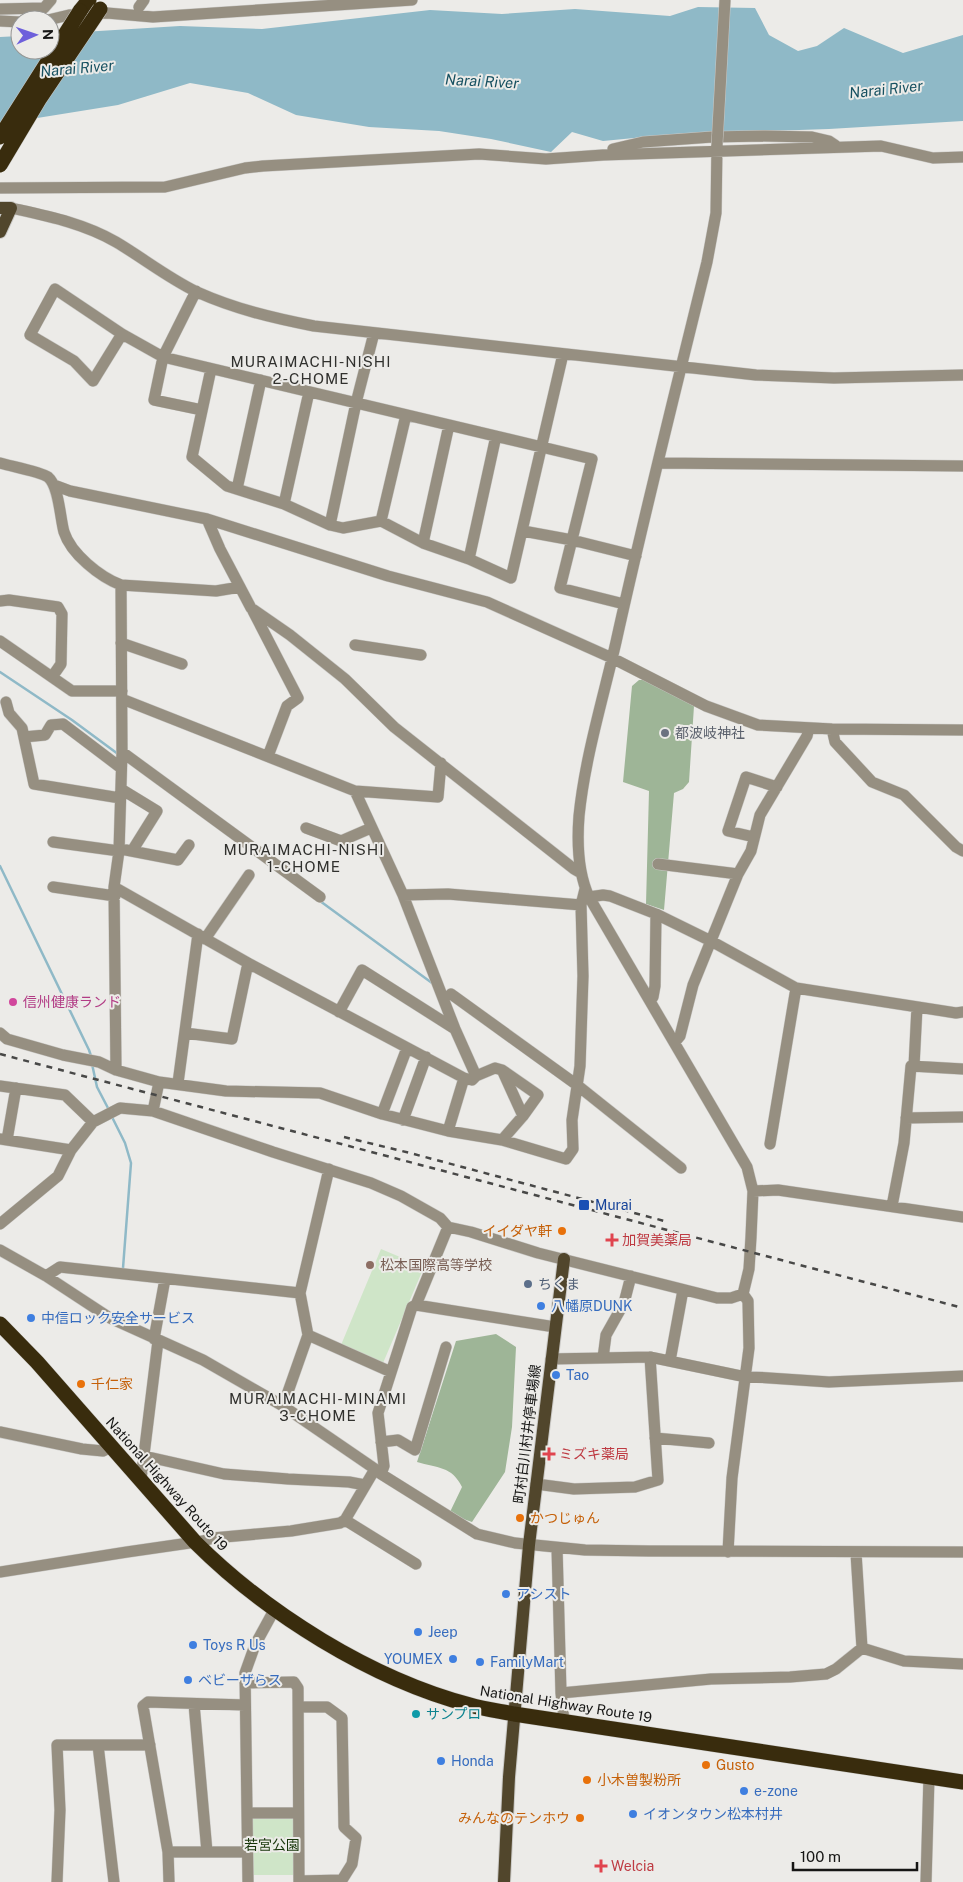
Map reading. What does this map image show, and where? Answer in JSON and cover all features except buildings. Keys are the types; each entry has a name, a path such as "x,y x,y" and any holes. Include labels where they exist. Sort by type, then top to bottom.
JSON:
{"highway":[{"path":"0,137 94,5"},
{"path":"0,165 94,5"},
{"name":"National Highway Route 19","path":"2,1326 141,1480 194,1542 231,1576 276,1610 332,1647 371,1667 414,1686 469,1705 514,1714 963,1782"}],"main road":[{"path":"0,232 5,208"},
{"name":"町村白川村井停車場線","path":"504,1882 514,1714 529,1545 564,1258"}],"street":[{"path":"0,9 44,8 51,0"},
{"path":"60,17 107,13 153,17 412,0"},
{"path":"0,1033 7,1039 63,1055 99,1062 116,1070 159,1082 178,1083 226,1091 320,1094 382,1114 448,1132 502,1140 566,1159 573,1149 572,1120 577,1085 583,976 585,897 581,873 579,835 582,790 624,604 707,262 716,213 717,148 725,0"},
{"path":"603,155 610,150 643,142 712,137 812,137 829,141 839,147"},
{"path":"0,188 165,187 246,168 263,166 479,154 546,159 717,148 881,146 933,158 963,157"},
{"path":"5,208 68,221 114,241 196,291 230,306 266,317 314,326 756,375 834,378 963,375"},
{"path":"122,334 94,381 74,361 30,335 55,290 122,334 164,357 592,459 560,588 624,604"},
{"path":"196,291 164,357 154,400 202,410"},
{"path":"330,524 356,403 374,333"},
{"path":"211,369 192,457 227,486 284,504 343,528 381,521 423,543 469,559 511,578 563,354"},
{"path":"237,489 261,380"},
{"path":"284,504 309,392"},
{"path":"381,521 406,415"},
{"path":"423,543 449,425"},
{"path":"469,559 496,436"},
{"path":"0,463 47,477 54,485 70,491 207,519 388,576 487,602 612,658 706,706 758,725 832,729 963,729"},
{"path":"658,463 963,466"},
{"path":"54,485 64,532 71,548 80,558 112,581 121,585 216,591 240,587"},
{"path":"207,519 220,549 298,698 287,706 268,756"},
{"path":"523,531 572,540 636,556"},
{"path":"116,1070 114,892 119,849 122,752 121,585"},
{"path":"0,601 9,600 58,607 62,614 61,664 52,677"},
{"path":"252,608 290,635 338,674 394,727 530,836 574,870 581,873"},
{"path":"0,641 72,691 122,695 354,791 438,796 441,763"},
{"path":"121,643 182,664"},
{"path":"355,644 421,654"},
{"path":"6,702 9,713 22,728 34,784 120,794 157,811 132,851"},
{"path":"24,737 45,734 51,725 63,724 121,768"},
{"path":"675,1042 680,1036 693,985 738,874 751,851 760,815 807,736 809,728"},
{"path":"832,729 835,742 872,782 904,795 956,848 963,851"},
{"path":"122,752 320,897"},
{"path":"754,837 728,831 746,777 777,787"},
{"path":"354,791 403,895 455,1029 470,1077 448,1132"},
{"path":"306,828 341,841 371,828"},
{"path":"53,842 119,849 178,860 189,845"},
{"path":"658,864 738,874"},
{"path":"178,1083 202,936 249,875"},
{"path":"53,887 114,892 202,936 248,963 406,1048 470,1077 495,1068 502,1070 538,1095 502,1140"},
{"path":"403,895 610,896 656,914 711,940 796,988 956,1013 963,1012"},
{"path":"585,897 650,1000 741,1154 747,1167 753,1191 751,1244 743,1294 748,1301 749,1348 732,1478 728,1552"},
{"path":"650,1000 655,986 656,914"},
{"path":"185,1033 232,1039 248,963"},
{"path":"339,1012 362,970 455,1029"},
{"path":"770,1144 796,988"},
{"path":"451,994 577,1085 681,1168"},
{"path":"892,1206 904,1143 911,1066 914,1066 918,1007"},
{"path":"382,1114 406,1048"},
{"path":"403,1120 426,1057"},
{"path":"914,1066 963,1069"},
{"path":"502,1070 523,1116"},
{"path":"153,1111 159,1082"},
{"path":"0,1086 64,1095 93,1122"},
{"path":"16,1088 3,1139 71,1150"},
{"path":"0,1224 58,1176 71,1150 93,1122 120,1108 153,1111 371,1182 440,1218 448,1228 471,1232 717,1298 731,1298 743,1294"},
{"path":"906,1118 963,1117"},
{"path":"283,1406 308,1335 300,1293 329,1169"},
{"path":"753,1191 778,1190 963,1217"},
{"path":"0,1572 213,1538 291,1531 340,1523 345,1520 365,1485 384,1466 378,1414 412,1307 416,1305 448,1228"},
{"path":"0,1250 46,1276 110,1318 203,1360 283,1406 378,1472 476,1534 529,1545 557,1548 728,1552 963,1552"},
{"path":"46,1276 60,1267 300,1293"},
{"path":"603,1358 606,1335 624,1303 631,1276"},
{"path":"141,1480 156,1340 166,1279"},
{"path":"670,1361 683,1290"},
{"path":"416,1305 555,1327"},
{"path":"308,1335 390,1372"},
{"path":"381,1442 398,1440 415,1450 446,1347"},
{"path":"536,1484 574,1489 635,1487 658,1480 650,1357"},
{"path":"551,1359 650,1357 746,1377 829,1382 963,1376"},
{"path":"0,1432 82,1449 103,1451 111,1447"},
{"path":"655,1438 710,1443"},
{"path":"144,1456 224,1474 288,1480 349,1482 365,1485"},
{"path":"345,1520 416,1564"},
{"path":"557,1548 561,1693 564,1721"},
{"path":"856,1553 862,1648"},
{"path":"248,1882 244,1673 255,1644 276,1610"},
{"path":"561,1693 711,1679 826,1674 836,1669 862,1648"},
{"path":"862,1648 904,1661 963,1664"},
{"path":"245,1683 294,1682 298,1688 298,1707 298,1813 299,1881 342,1880 352,1864 356,1838 344,1827 342,1718 327,1707 298,1707"},
{"path":"169,1882 168,1852 143,1706 148,1702 245,1706"},
{"path":"194,1704 207,1852"},
{"path":"57,1882 60,1810 57,1745 150,1745"},
{"path":"98,1745 114,1882"},
{"path":"926,1882 930,1776"},
{"path":"247,1813 298,1813"},
{"path":"168,1852 247,1852"}],"green space":[{"path":"639,680 646,680 694,706 689,782 683,789 674,793 664,910 646,904 649,791 623,782 632,686"},
{"path":"381,1249 424,1267 383,1363 341,1345"},
{"path":"496,1334 516,1347 512,1427 505,1472 472,1522 449,1514 462,1487 454,1475 449,1471 417,1462 456,1341"},
{"name":"若宮公園","path":"249,1816 295,1816 295,1875 250,1875"}],"water":[{"name":"Narai River","path":"698,7 755,8 769,35 798,51 817,46 844,28 903,53 963,35 963,121 829,129 676,134 603,141 572,132 551,152 491,139 439,131 369,127 296,115 248,93 190,83 118,105 0,124 0,37 10,36 10,60 60,60 60,33 180,26 262,29 430,10 502,14 575,9 670,16"}],"waterway":[{"path":"0,672 72,720 118,754"},
{"path":"0,866 91,1056"},
{"path":"320,901 432,983"},
{"path":"92,1064 97,1087 109,1110"},
{"path":"111,1115 125,1143 131,1163 123,1268"}],"railway":[{"path":"0,1054 963,1308"},
{"path":"344,1137 668,1222"}],"place":[{"name":"都波岐神社","path":"665,733"},
{"name":"信州健康ランド","path":"13,1002"},
{"name":"Murai","path":"584,1205"},
{"name":"イイダヤ軒","path":"562,1231"},
{"name":"加賀美薬局","path":"612,1240"},
{"name":"松本国際高等学校","path":"370,1265"},
{"name":"ちくま","path":"528,1284"},
{"name":"八幡原DUNK","path":"541,1306"},
{"name":"中信ロック安全サービス","path":"31,1318"},
{"name":"Tao","path":"556,1375"},
{"name":"千仁家","path":"81,1384"},
{"name":"ミズキ薬局","path":"549,1454"},
{"name":"かつじゅん","path":"520,1518"},
{"name":"アシスト","path":"506,1594"},
{"name":"Jeep","path":"418,1632"},
{"name":"Toys R Us","path":"193,1645"},
{"name":"YOUMEX","path":"453,1659"},
{"name":"FamilyMart","path":"480,1662"},
{"name":"ベビーザらス","path":"188,1680"},
{"name":"サンプロ","path":"416,1714"},
{"name":"Honda","path":"441,1761"},
{"name":"Gusto","path":"706,1765"},
{"name":"小木曽製粉所","path":"587,1780"},
{"name":"e-zone","path":"744,1791"},
{"name":"イオンタウン松本村井","path":"633,1814"},
{"name":"みんなのテンホウ","path":"580,1818"},
{"name":"Welcia","path":"601,1866"}],"district":[{"name":"MURAIMACHI-NISHI 2-CHOME","path":"311,370"},
{"name":"MURAIMACHI-NISHI 1-CHOME","path":"304,858"},
{"name":"MURAIMACHI-MINAMI 3-CHOME","path":"318,1406"}]}
